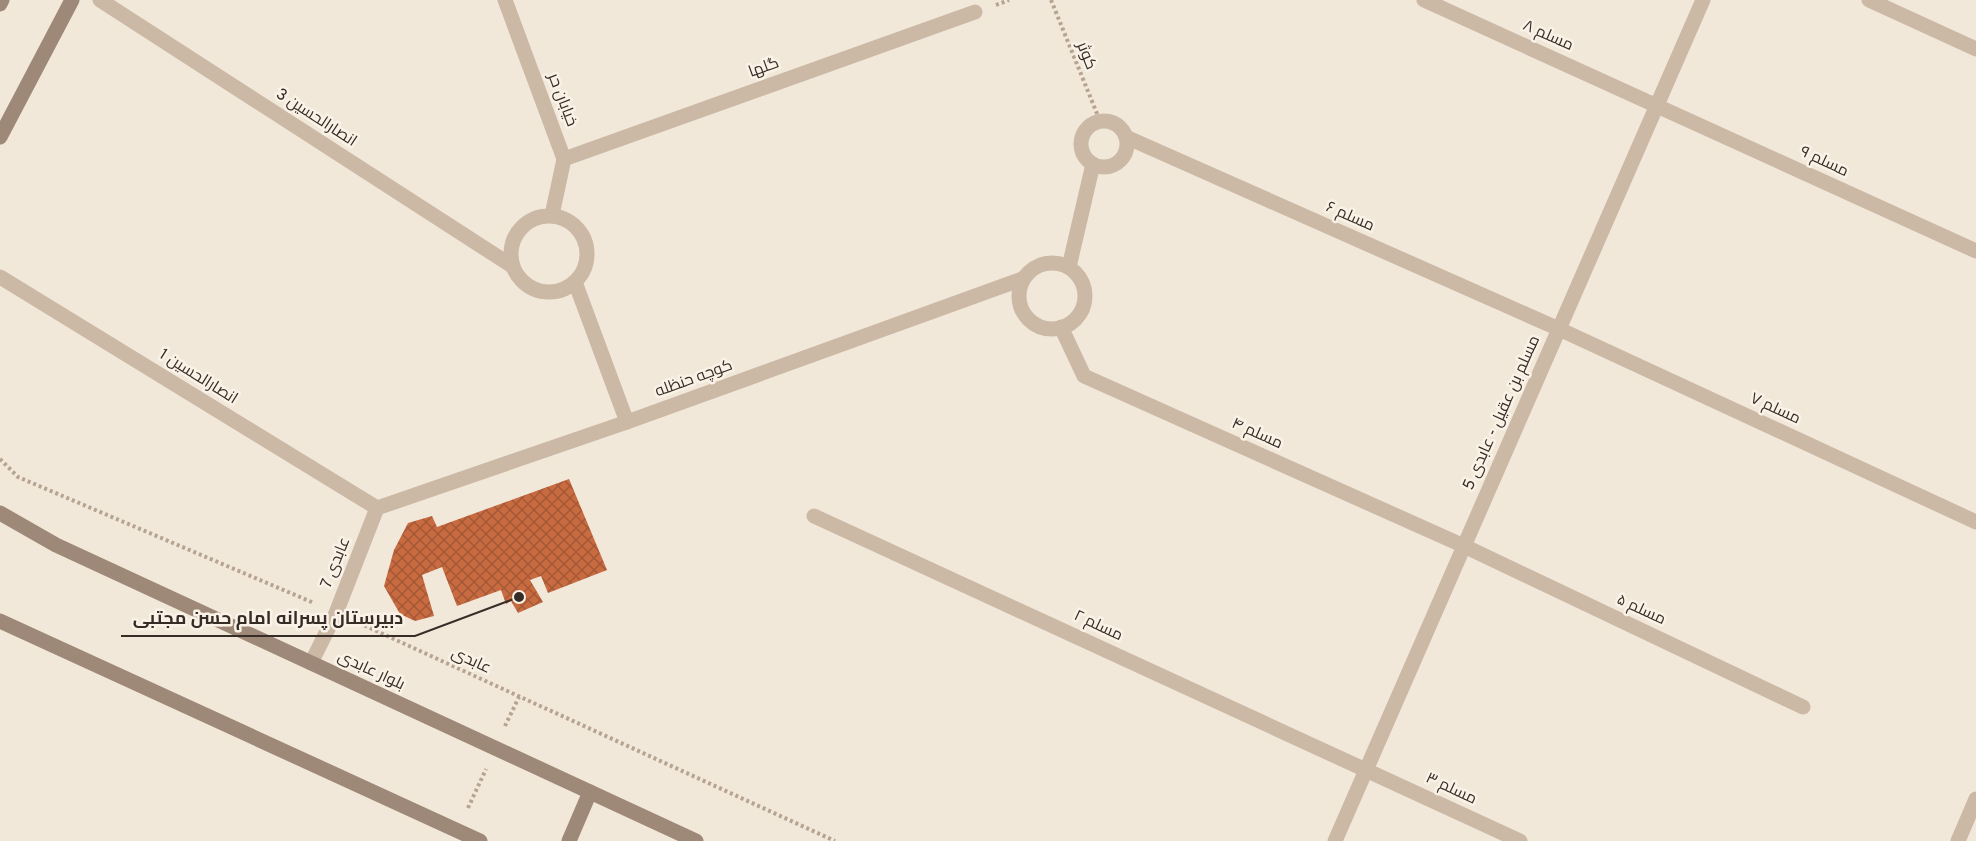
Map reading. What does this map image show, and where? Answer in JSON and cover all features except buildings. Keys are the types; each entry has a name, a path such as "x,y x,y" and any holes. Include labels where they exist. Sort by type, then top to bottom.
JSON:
{"main road":[{"path":"0,4 2,0"},
{"path":"0,137 72,0"},
{"name":"بلوار عابدی","path":"0,513 56,545 696,841"},
{"path":"0,621 480,841"},
{"path":"568,841 590,792"}],"street":[{"name":"انصارالحسین 3","path":"100,0 512,266"},
{"name":"خیابان حر","path":"505,0 564,159"},
{"name":"مسلم ۸","path":"1424,0 1657,106"},
{"name":"مسلم بن عقیل - عابدی 5","path":"1335,841 1703,0"},
{"path":"1869,0 1976,49"},
{"name":"گلها","path":"564,159 975,12"},
{"name":"مسلم ۹","path":"1657,106 1976,252"},
{"path":"1100,121 1111,122 1120,128 1126,137 1127,147 1123,158 1114,165 1103,167 1093,164 1084,156 1081,145 1083,135 1089,126 1100,121"},
{"name":"مسلم ۶","path":"1126,137 1559,329"},
{"path":"552,215 564,159"},
{"path":"1069,267 1093,164"},
{"path":"552,215 575,225 583,236 586,260 583,272 575,282 564,289 552,292 539,291 528,286 518,277 512,266 510,253 512,241 518,230 528,221 540,216 552,215"},
{"path":"1052,262 1069,267 1080,277 1085,292 1083,307 1075,320 1061,327 1046,328 1031,322 1021,310 1018,294 1022,279 1035,267 1052,262"},
{"name":"انصارالحسین 1","path":"0,277 377,508"},
{"name":"کوچه حنظله","path":"377,508 627,422 1022,279"},
{"path":"575,282 627,422"},
{"name":"مسلم ۴","path":"1061,327 1084,376 1464,546"},
{"name":"مسلم ۷","path":"1559,329 1976,522"},
{"name":"عابدی 7","path":"311,663 336,612 377,508"},
{"name":"مسلم ۲","path":"814,516 1366,769"},
{"name":"مسلم ۵","path":"1464,546 1803,707"},
{"name":"مسلم ۳","path":"1366,769 1520,841"},
{"path":"1958,841 1976,799"}],"path":[{"name":"کوثر","path":"1051,0 1100,121"},
{"name":"عابدی","path":"0,459 18,477 336,612 835,841"}],"place":[{"name":"دبیرستان پسرانه امام حسن مجتبی","path":"519,597"}]}
